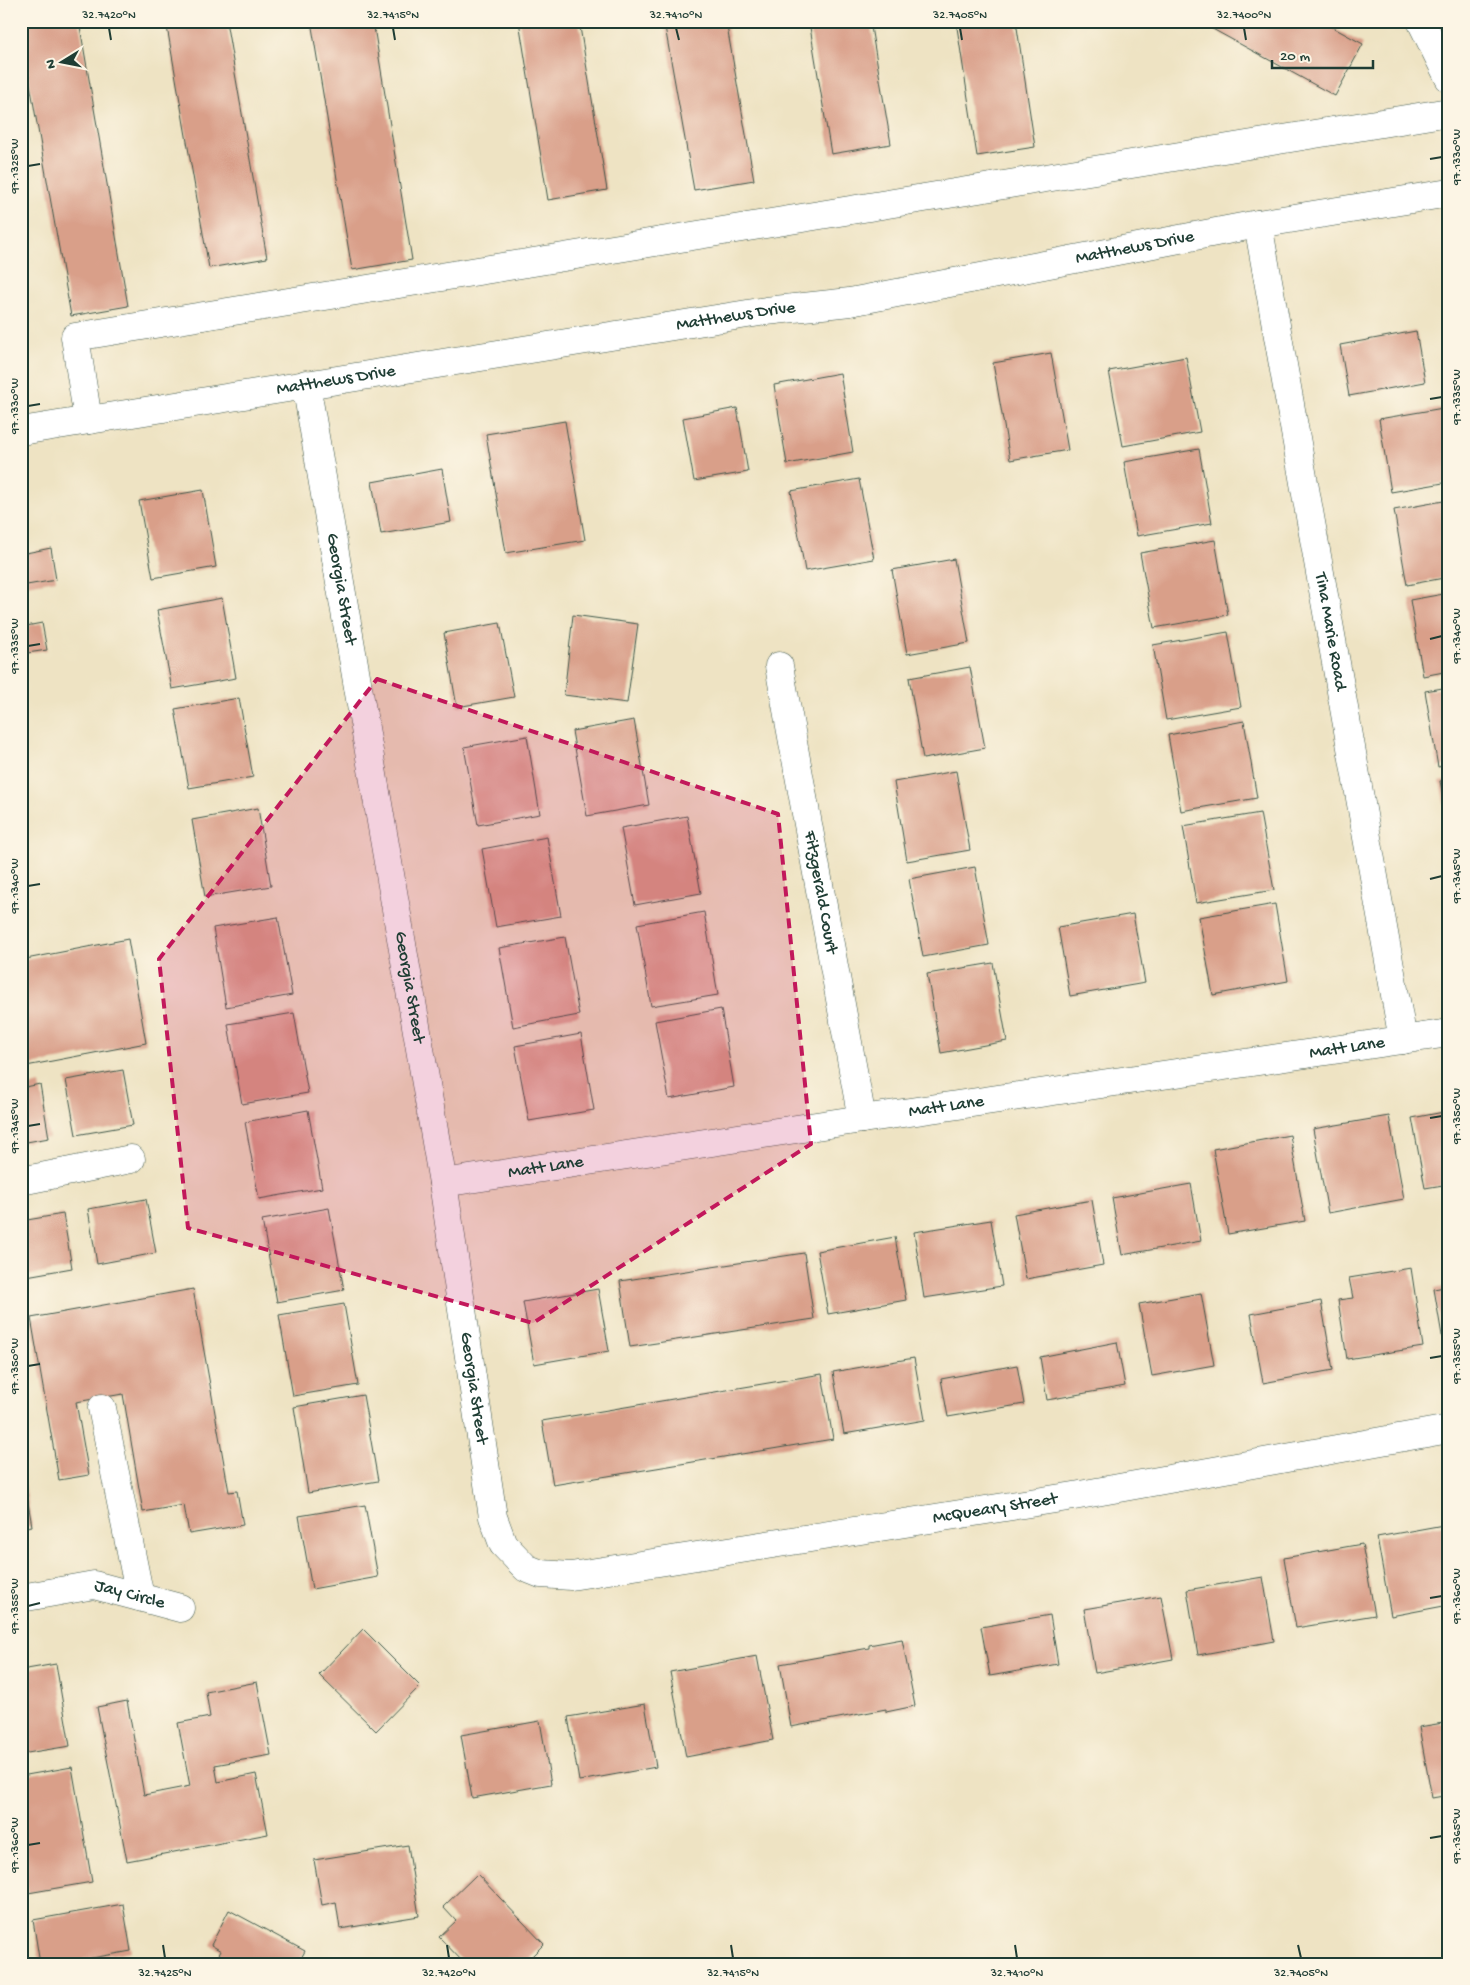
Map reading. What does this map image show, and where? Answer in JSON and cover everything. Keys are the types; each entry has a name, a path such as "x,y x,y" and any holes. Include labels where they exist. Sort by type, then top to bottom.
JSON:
{"street":[{"path":"1421,21 1449,78"},
{"path":"88,420 75,337 1449,112"},
{"name":"Matthews Drive","path":"21,431 766,310 850,302 1258,224 1449,193"},
{"name":"Tina Marie Road","path":"1258,224 1403,1040"},
{"name":"Georgia Street","path":"306,384 442,1183 493,1517 503,1544 526,1568 542,1574"},
{"name":"Fitzgerald Court","path":"779,666 862,1119"},
{"name":"Matt Lane","path":"442,1183 1449,1033"},
{"path":"21,1181 131,1159"},
{"path":"102,1408 140,1597"},
{"name":"McQueary Street","path":"542,1574 571,1576 1074,1496 1449,1429"},
{"name":"Jay Circle","path":"21,1598 94,1585 180,1608"}],"highlighted area":[{"path":"377,679 778,814 811,1144 533,1323 188,1228 159,959"}],"building":[{"path":"21,21 79,21 128,306 71,316 21,33"},
{"path":"166,21 226,21 267,258 209,268"},
{"path":"311,21 373,21 412,260 352,270"},
{"path":"519,21 579,21 607,190 548,200"},
{"path":"664,21 726,21 754,180 694,190"},
{"path":"809,21 870,21 891,144 831,154"},
{"path":"956,21 1016,21 1035,147 977,156"},
{"path":"1198,21 1321,21 1363,44 1335,96"},
{"path":"1416,331 1425,382 1349,396 1340,345"},
{"path":"1051,353 1068,450 1010,460 993,363"},
{"path":"1186,357 1200,432 1123,446 1109,371"},
{"path":"840,373 853,452 787,464 774,385"},
{"path":"1449,407 1449,482 1391,492 1379,419"},
{"path":"737,408 748,472 694,481 683,418"},
{"path":"565,421 585,540 506,553 486,434"},
{"path":"1199,449 1212,523 1137,536 1124,462"},
{"path":"442,469 451,522 381,534 372,482"},
{"path":"859,479 874,559 805,571 791,491"},
{"path":"203,490 216,567 153,578 139,501"},
{"path":"1449,500 1449,577 1407,585 1394,510"},
{"path":"1215,540 1228,615 1154,628 1140,553"},
{"path":"51,548 56,580 21,586 21,554"},
{"path":"954,559 969,643 907,654 892,570"},
{"path":"1449,593 1449,671 1423,676 1410,600"},
{"path":"222,598 236,678 172,689 157,610"},
{"path":"573,615 638,624 627,703 564,695"},
{"path":"42,623 47,650 21,654 21,627"},
{"path":"500,623 514,697 457,707 444,633"},
{"path":"1228,632 1241,707 1166,720 1153,645"},
{"path":"970,667 985,748 923,759 909,678"},
{"path":"1449,687 1449,765 1438,767 1425,691"},
{"path":"239,698 253,777 189,788 175,709"},
{"path":"634,720 649,805 587,816 572,731"},
{"path":"1244,721 1257,798 1181,811 1168,735"},
{"path":"527,736 540,814 478,825 464,747"},
{"path":"956,771 970,850 907,861 894,782"},
{"path":"1449,779 1449,822 1448,822 1440,781"},
{"path":"258,808 271,886 205,897 192,820"},
{"path":"1260,813 1274,890 1196,903 1183,826"},
{"path":"687,816 701,893 635,905 621,828"},
{"path":"547,837 561,916 496,927 482,849"},
{"path":"975,867 989,945 923,957 909,879"},
{"path":"1275,904 1288,981 1213,995 1199,917"},
{"path":"704,912 718,995 651,1006 637,924"},
{"path":"1133,914 1145,983 1070,996 1058,927"},
{"path":"278,917 292,995 226,1007 213,928"},
{"path":"565,937 579,1015 513,1027 499,948"},
{"path":"128,939 146,1043 21,1067 21,960"},
{"path":"993,963 1007,1041 941,1053 927,974"},
{"path":"721,1009 734,1087 669,1099 655,1021"},
{"path":"294,1013 308,1093 242,1104 228,1024"},
{"path":"581,1034 594,1110 529,1121 515,1046"},
{"path":"123,1070 133,1125 76,1135 66,1080"},
{"path":"40,1084 49,1138 21,1143 21,1088"},
{"path":"308,1110 322,1188 259,1199 245,1122"},
{"path":"1449,1111 1449,1184 1425,1188 1412,1118"},
{"path":"1389,1116 1404,1199 1328,1213 1313,1129"},
{"path":"1290,1135 1305,1221 1228,1234 1213,1149"},
{"path":"1191,1184 1201,1241 1122,1255 1112,1198"},
{"path":"146,1199 156,1253 97,1264 88,1209"},
{"path":"1092,1200 1103,1265 1026,1279 1014,1214"},
{"path":"329,1208 344,1290 277,1302 262,1220"},
{"path":"63,1214 72,1268 21,1277 21,1221"},
{"path":"991,1220 1002,1286 924,1298 914,1232"},
{"path":"895,1237 906,1300 828,1314 817,1251"},
{"path":"804,1253 814,1319 630,1347 620,1281"},
{"path":"1449,1261 1449,1276 1448,1276 1445,1262"},
{"path":"1411,1268 1423,1347 1347,1359 1338,1300 1353,1298 1349,1278"},
{"path":"1449,1286 1449,1346 1444,1347 1434,1289"},
{"path":"193,1289 229,1492 237,1491 243,1525 189,1534 184,1505 143,1512 123,1394 76,1402 89,1475 59,1480 31,1318"},
{"path":"598,1289 609,1351 534,1364 523,1302"},
{"path":"1201,1293 1214,1365 1152,1376 1139,1304"},
{"path":"1321,1301 1333,1370 1263,1383 1251,1314"},
{"path":"344,1304 358,1385 293,1396 279,1315"},
{"path":"1117,1342 1125,1386 1047,1400 1040,1357"},
{"path":"914,1358 925,1420 844,1434 833,1372"},
{"path":"1017,1365 1024,1404 948,1417 941,1379"},
{"path":"822,1374 833,1439 553,1485 542,1421"},
{"path":"363,1395 378,1481 308,1493 294,1407"},
{"path":"21,1469 32,1526 21,1528"},
{"path":"365,1505 378,1577 312,1589 299,1516"},
{"path":"1449,1524 1449,1605 1391,1616 1377,1537"},
{"path":"1362,1544 1375,1615 1296,1628 1284,1558"},
{"path":"1263,1577 1274,1641 1198,1655 1187,1590"},
{"path":"1161,1596 1173,1659 1095,1673 1084,1609"},
{"path":"1050,1615 1058,1664 990,1676 981,1627"},
{"path":"363,1629 420,1686 376,1731 319,1675"},
{"path":"902,1639 915,1706 886,1712 886,1709 791,1727 780,1664 869,1648 869,1645"},
{"path":"757,1656 773,1740 686,1757 670,1672"},
{"path":"56,1664 70,1746 21,1754 21,1670"},
{"path":"257,1682 271,1755 215,1765 218,1782 256,1774 268,1834 127,1861 97,1707 127,1701 144,1795 190,1786 178,1723 210,1717 206,1692"},
{"path":"645,1704 656,1767 579,1781 568,1717"},
{"path":"540,1721 551,1784 472,1798 461,1735"},
{"path":"1449,1722 1449,1795 1432,1798 1419,1727"},
{"path":"72,1767 92,1882 28,1893 21,1856 21,1776"},
{"path":"408,1845 419,1916 340,1929 336,1902 322,1905 314,1860"},
{"path":"477,1874 544,1944 524,1964 465,1964 439,1937 456,1921 443,1907"},
{"path":"123,1904 131,1951 59,1964 40,1964 33,1920"},
{"path":"229,1910 305,1951 298,1964 214,1964 221,1951 211,1945"}]}
